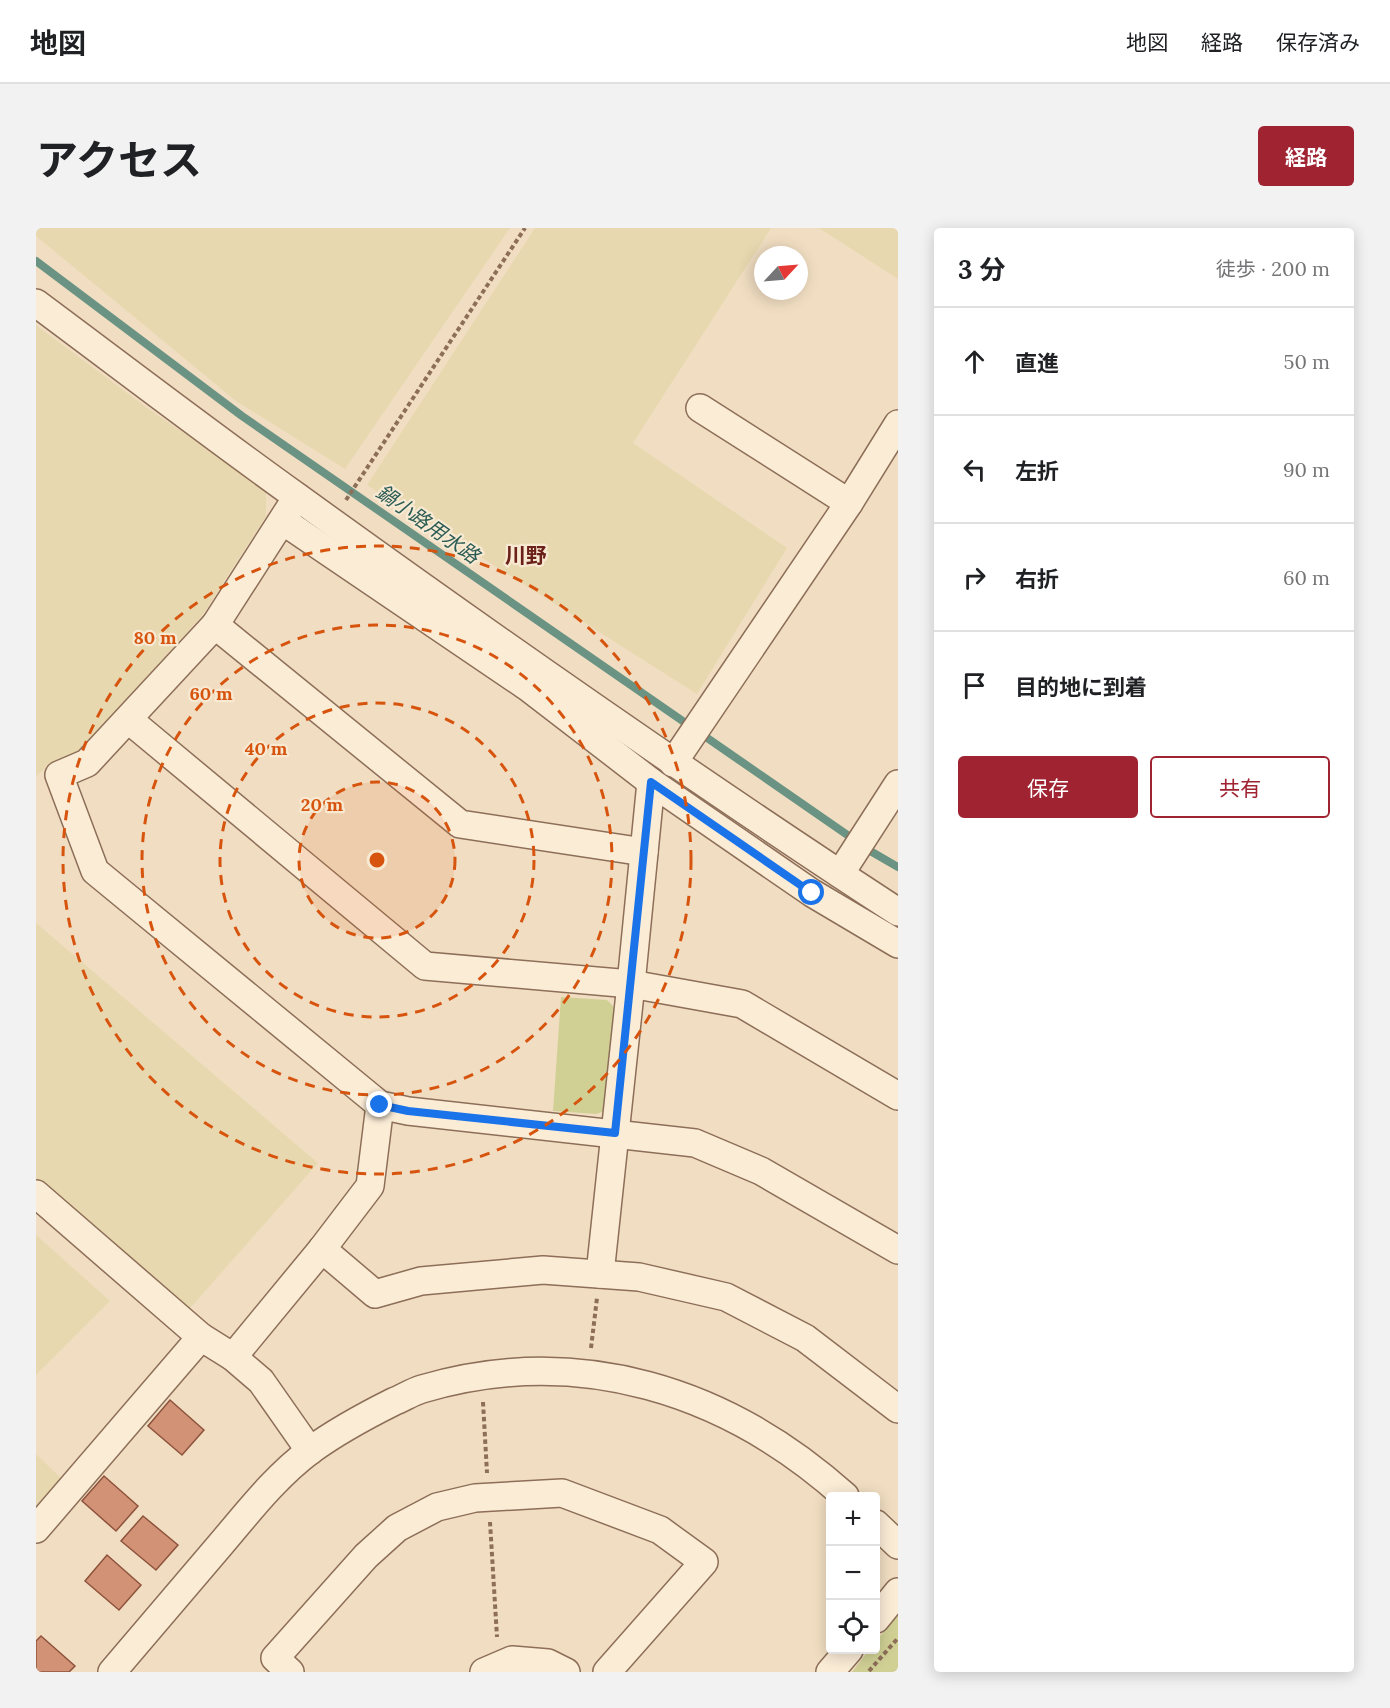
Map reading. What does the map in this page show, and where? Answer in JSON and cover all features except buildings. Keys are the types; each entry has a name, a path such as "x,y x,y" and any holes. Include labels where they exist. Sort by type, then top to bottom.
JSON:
{"street":[{"path":"36,303 297,497 673,763 847,864 898,912"},
{"path":"700,408 849,503"},
{"path":"673,763 849,503 898,424"},
{"path":"297,497 215,625 87,763 59,775 95,871 380,1105 408,1111 695,1143 761,1171 898,1250"},
{"path":"283,521 529,688 651,782 812,893 898,944"},
{"path":"215,625 460,824 644,852"},
{"path":"129,720 425,966 632,984 742,1004 898,1096"},
{"path":"600,1274 632,984 651,782"},
{"path":"847,864 898,784"},
{"path":"233,1357 322,1249 370,1186 380,1105"},
{"path":"36,1194 201,1337 233,1357 261,1381 310,1451"},
{"path":"322,1249 375,1294 421,1281 543,1270 639,1277 726,1297 805,1338 898,1409"},
{"path":"36,1529 201,1337"},
{"path":"124,1668 267,1489 310,1451 362,1417 420,1390 465,1379 521,1373 581,1372 637,1383 686,1396 735,1418 780,1445 839,1492"},
{"path":"290,1672 275,1658 366,1556 397,1528 437,1507 475,1498 562,1493 660,1530 704,1562 607,1672"},
{"path":"880,1528 898,1545"},
{"path":"880,1614 898,1592"},
{"path":"830,1672 846,1654"},
{"path":"491,1669 512,1660 548,1663 566,1672"}],"path":[{"path":"332,521 525,228"},
{"path":"590,1352 600,1274"},
{"path":"483,1402 489,1497 491,1669"},
{"path":"868,1672 898,1638"}],"shaded area":[{"path":"36,228 510,228 345,469 236,401 36,236"},
{"path":"535,228 771,228 759,246 754,246 754,254 633,443 787,548 697,694 367,485"},
{"path":"819,228 898,228 898,279"},
{"path":"36,325 146,407 266,490 266,516 202,616 74,756 49,765 36,776"},
{"path":"36,923 318,1163 185,1314 36,1183"},
{"path":"36,1235 110,1301 36,1375"},
{"path":"36,1454 70,1487 36,1520"}],"green space":[{"path":"561,997 607,1000 613,1006 616,1014 607,1106 602,1112 596,1114 553,1111"},
{"path":"898,1612 898,1672 852,1672 866,1654 880,1654 880,1637"}],"waterway":[{"name":"鍋小路用水路","path":"36,261 242,416 872,852 898,867"}],"district":[{"name":"川野","path":"526,556"}],"route":[{"path":"380,1105 408,1111 615,1133 651,782 812,893"}]}
